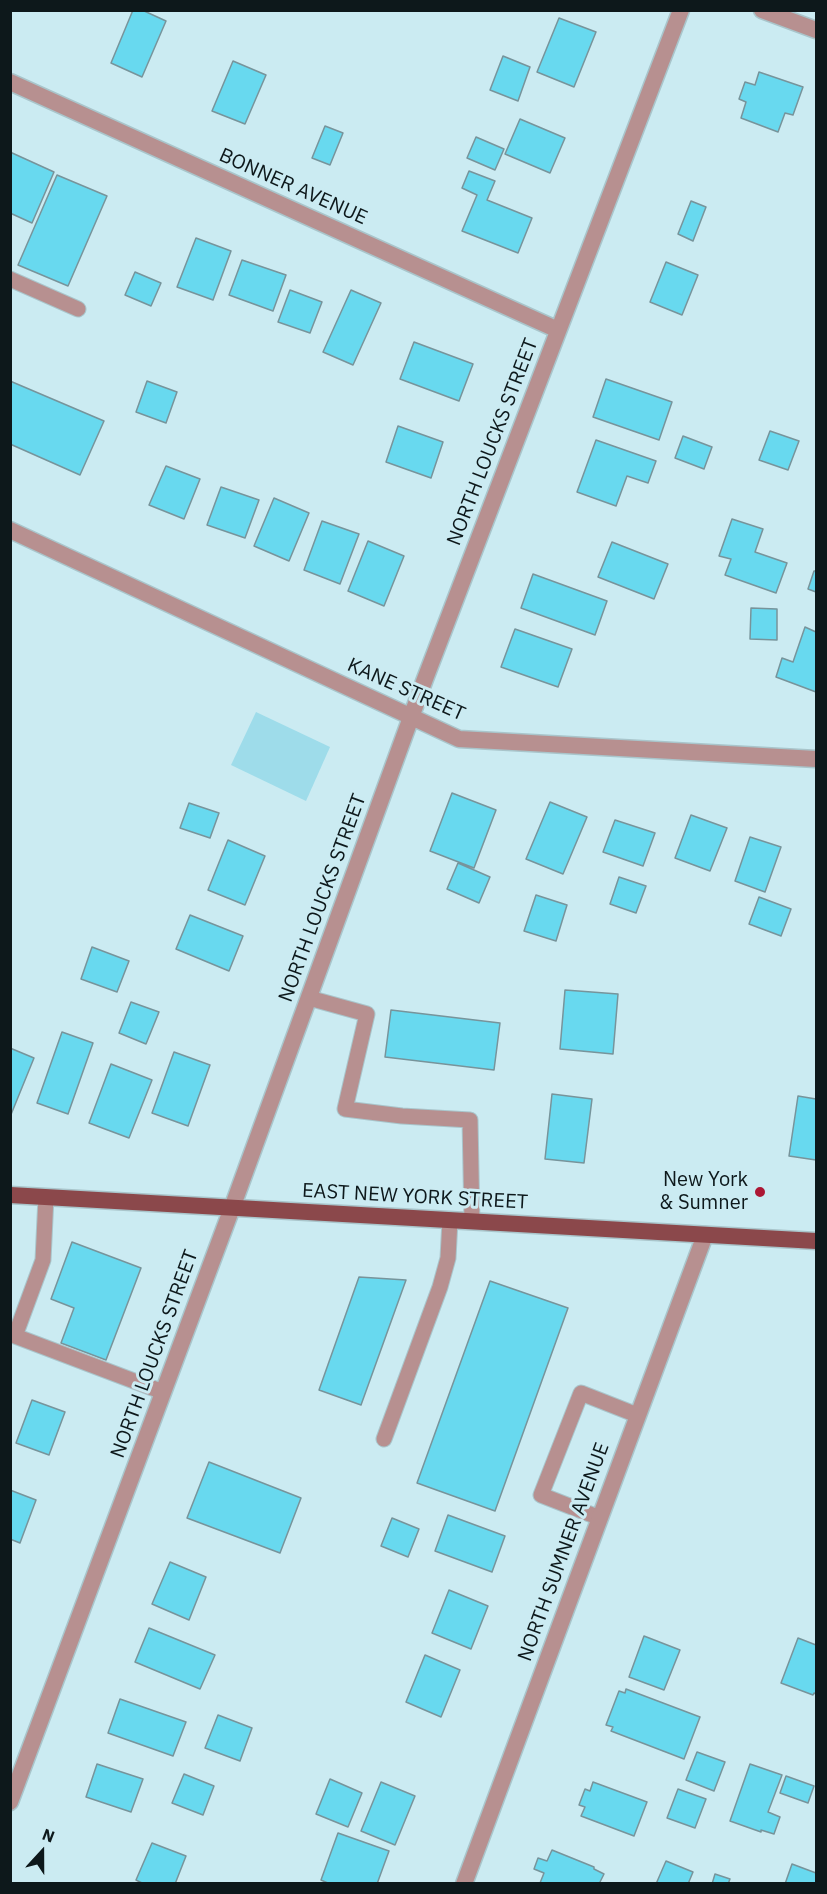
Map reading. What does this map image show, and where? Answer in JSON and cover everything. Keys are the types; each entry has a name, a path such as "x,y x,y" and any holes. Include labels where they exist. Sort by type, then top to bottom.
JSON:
{"main road":[{"name":"EAST NEW YORK STREET","path":"10,1195 816,1241"}],"street":[{"name":"NORTH LOUCKS STREET","path":"10,1802 232,1208 411,717 681,10"},
{"path":"762,10 816,30"},
{"name":"BONNER AVENUE","path":"10,82 558,330"},
{"name":"KANE STREET","path":"10,530 459,739 816,759"},
{"name":"NORTH SUMNER AVENUE","path":"464,1884 705,1235"}],"lane":[{"path":"10,279 78,309"},
{"path":"309,998 367,1014 345,1109 402,1116 470,1120 472,1221"},
{"path":"46,1197 43,1260 15,1336 163,1392"},
{"path":"384,1439 440,1287 448,1258 450,1220"},
{"path":"600,1518 541,1495 581,1393 637,1415"}],"shaded area":[{"path":"256,712 330,747 306,801 231,765"}],"building":[{"path":"133,10 142,10 166,21 142,77 111,63"},
{"path":"559,18 596,32 574,87 537,72"},
{"path":"503,56 530,67 518,101 490,90"},
{"path":"233,61 266,75 245,124 212,111"},
{"path":"759,72 803,87 793,115 785,113 778,132 741,118 746,102 739,99 745,82 755,85"},
{"path":"520,119 565,138 550,173 505,154"},
{"path":"325,126 343,133 330,165 312,158"},
{"path":"476,137 504,149 495,170 467,158"},
{"path":"10,152 54,172 32,223 10,213"},
{"path":"469,171 495,181 487,200 532,218 518,253 462,231 477,195 462,188"},
{"path":"57,175 107,196 68,286 18,265"},
{"path":"691,201 706,207 693,241 678,234"},
{"path":"196,238 231,251 213,300 177,287"},
{"path":"242,260 286,275 273,311 229,295"},
{"path":"666,262 698,275 682,315 650,302"},
{"path":"135,272 161,283 151,306 125,295"},
{"path":"290,290 322,302 310,333 278,322"},
{"path":"351,290 381,303 353,365 323,352"},
{"path":"414,342 473,364 459,401 400,379"},
{"path":"606,379 672,402 659,440 593,417"},
{"path":"10,381 104,421 80,475 10,444"},
{"path":"147,381 177,392 166,423 136,412"},
{"path":"398,426 443,442 431,478 386,462"},
{"path":"770,431 799,441 788,470 759,460"},
{"path":"683,436 712,447 704,469 675,458"},
{"path":"596,440 656,461 648,483 627,476 616,506 577,492"},
{"path":"166,466 200,479 184,519 149,505"},
{"path":"221,487 259,500 245,538 207,525"},
{"path":"274,498 309,513 289,561 254,546"},
{"path":"732,519 763,529 755,552 787,563 776,593 725,575 731,559 719,556"},
{"path":"322,521 359,534 340,584 304,570"},
{"path":"368,541 404,556 384,606 348,591"},
{"path":"612,542 668,564 654,599 598,577"},
{"path":"814,571 816,571 816,592 808,589"},
{"path":"533,574 607,601 595,635 521,608"},
{"path":"751,608 777,609 777,640 750,639"},
{"path":"805,627 816,632 816,692 776,677 782,658 793,662"},
{"path":"515,629 572,649 558,687 501,667"},
{"path":"452,793 496,810 474,868 430,851"},
{"path":"550,802 587,817 563,874 526,859"},
{"path":"189,803 219,813 210,838 180,828"},
{"path":"691,815 727,828 710,871 675,858"},
{"path":"615,820 655,833 643,866 603,852"},
{"path":"750,837 781,847 765,892 735,881"},
{"path":"228,840 265,856 245,905 208,890"},
{"path":"458,863 490,877 479,903 447,889"},
{"path":"619,877 646,886 636,913 610,904"},
{"path":"536,895 567,905 556,941 524,931"},
{"path":"759,897 791,909 781,936 749,924"},
{"path":"190,915 243,936 229,971 176,949"},
{"path":"92,947 129,961 117,992 81,979"},
{"path":"565,990 618,994 613,1054 560,1049"},
{"path":"131,1002 159,1012 146,1044 119,1033"},
{"path":"391,1010 500,1023 494,1070 385,1057"},
{"path":"62,1032 93,1043 68,1114 37,1103"},
{"path":"10,1048 34,1058 10,1117"},
{"path":"174,1052 210,1065 188,1126 152,1113"},
{"path":"111,1064 152,1080 129,1138 89,1123"},
{"path":"552,1094 592,1099 584,1163 545,1159"},
{"path":"798,1096 816,1099 816,1160 789,1156"},
{"path":"72,1242 141,1268 106,1360 61,1343 74,1308 51,1299"},
{"path":"359,1277 406,1280 361,1405 319,1390"},
{"path":"490,1281 568,1308 495,1511 417,1483"},
{"path":"32,1400 65,1412 49,1455 16,1443"},
{"path":"209,1462 301,1498 280,1553 187,1518"},
{"path":"10,1490 36,1500 20,1543 10,1539"},
{"path":"448,1515 505,1536 492,1572 435,1551"},
{"path":"392,1518 419,1529 408,1557 381,1546"},
{"path":"170,1562 206,1577 189,1620 152,1604"},
{"path":"449,1590 488,1606 471,1649 432,1633"},
{"path":"149,1628 215,1655 200,1689 135,1662"},
{"path":"644,1636 680,1650 664,1690 629,1677"},
{"path":"798,1638 816,1645 816,1694 813,1695 781,1683"},
{"path":"425,1655 460,1670 441,1717 406,1702"},
{"path":"626,1689 700,1717 684,1759 611,1731 613,1727 606,1725 619,1691 625,1693"},
{"path":"120,1699 186,1722 173,1756 108,1733"},
{"path":"218,1715 252,1728 240,1761 205,1748"},
{"path":"697,1752 725,1762 714,1791 686,1780"},
{"path":"97,1764 143,1779 131,1812 86,1797"},
{"path":"750,1764 782,1775 768,1812 780,1817 774,1834 730,1821"},
{"path":"184,1774 214,1786 203,1815 172,1803"},
{"path":"786,1776 814,1786 808,1803 780,1793"},
{"path":"330,1779 362,1793 348,1827 316,1814"},
{"path":"381,1782 415,1796 395,1845 361,1831"},
{"path":"593,1782 647,1802 634,1836 581,1816 585,1807 579,1805 585,1789 590,1791"},
{"path":"678,1789 706,1799 695,1828 667,1818"},
{"path":"338,1833 389,1851 377,1884 330,1884 321,1880"},
{"path":"152,1843 186,1856 175,1884 144,1884 136,1880"},
{"path":"552,1850 594,1867 604,1874 599,1884 540,1883 544,1873 534,1869 538,1858 547,1861"},
{"path":"666,1861 693,1872 688,1884 656,1884"},
{"path":"792,1864 816,1873 816,1884 785,1884"},
{"path":"715,1874 730,1879 728,1884 712,1884"}],"place":[{"name":"New York & Sumner","path":"760,1192"}]}
